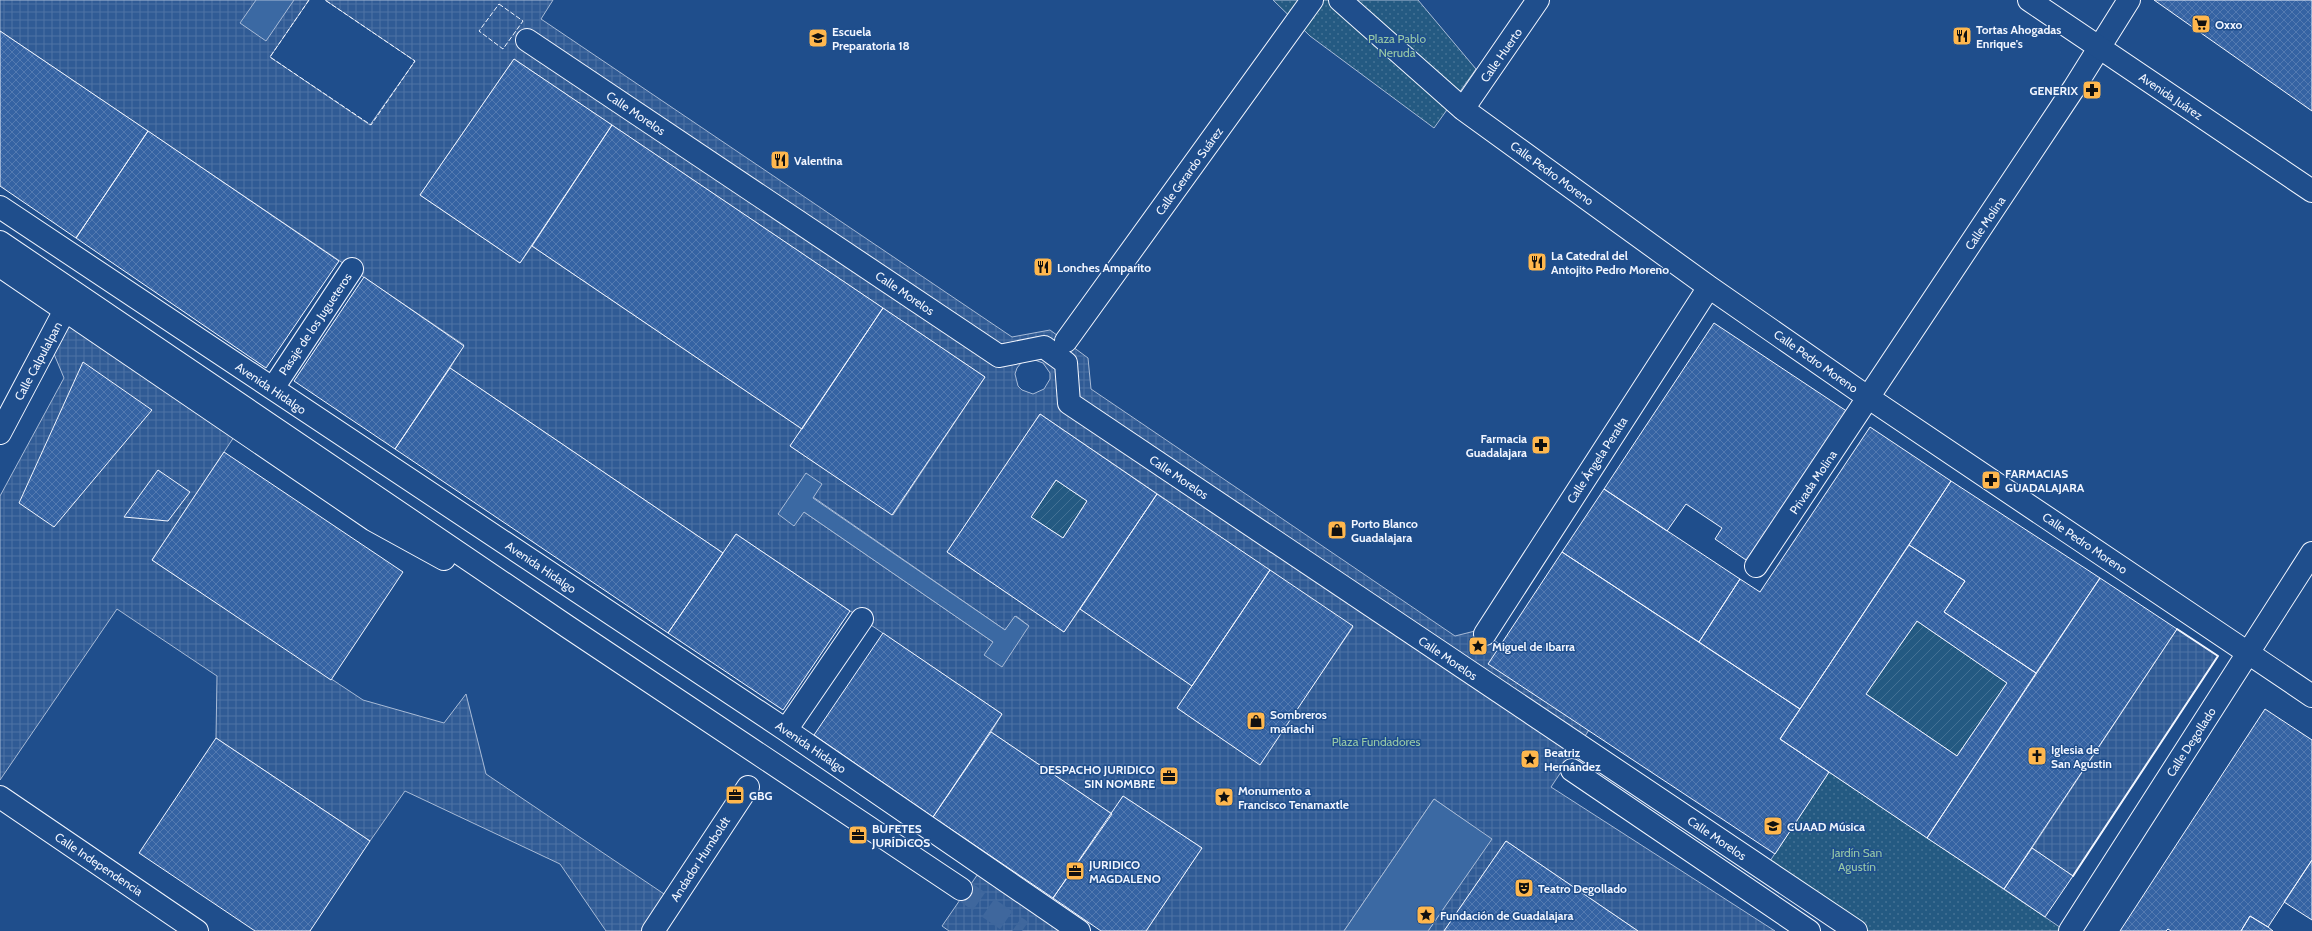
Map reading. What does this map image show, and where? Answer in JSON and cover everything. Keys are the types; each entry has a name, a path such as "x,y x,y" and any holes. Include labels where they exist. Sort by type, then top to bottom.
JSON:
{"street":[{"name":"Calle Gerardo Suárez","path":"1066,342 1312,0"},
{"name":"Calle Pedro Moreno","path":"1340,0 1463,109 1709,286 1869,398 2312,696"},
{"name":"Calle Huerto","path":"1463,109 1538,0"},
{"name":"Avenida Juárez","path":"2029,0 2312,191"},
{"name":"Calle Molina","path":"1869,398 2129,0"},
{"name":"Calle Morelos","path":"527,40 999,356 1044,347 1066,363 1069,403 1856,931"},
{"name":"Avenida Hidalgo","path":"0,207 786,730 1079,931"},
{"path":"0,242 568,627 961,889"},
{"path":"0,266 374,520 568,627"},
{"name":"Pasaje de los Jugueteros","path":"279,379 352,269"},
{"name":"Calle Ángela Peralta","path":"1485,634 1709,286"},
{"name":"Calle Calpulalpan","path":"0,433 66,310"},
{"name":"Privada Molina","path":"1756,566 1869,398"},
{"name":"Calle Degollado","path":"2070,931 2312,553"},
{"path":"786,730 862,619"},
{"path":"1572,770 1809,931"},
{"name":"Andador Humboldt","path":"653,931 748,787"},
{"name":"Calle Independencia","path":"0,797 197,931"}],"green space":[{"name":"Plaza Pablo Neruda","path":"1273,0 1418,0 1476,69 1434,128 1310,36"},
{"path":"1056,480 1087,501 1063,538 1031,517"},
{"path":"1917,621 2007,683 1957,756 1866,694"},
{"name":"Jardín San Agustín","path":"1829,772 2061,928 2058,931 1862,931 1766,867"}],"shaded area":[{"path":"0,0 309,0 270,57 370,125 415,61 325,0 553,0 541,19 1012,337 1050,330 1088,358 1091,389 1455,636 1479,630 1501,645 1589,730 1551,787 1775,931 1638,931 1506,841 1444,931 1428,931 1491,839 1434,799 1344,931 1146,931 1202,848 1123,796 1112,814 991,732 1002,714 736,534 723,553 450,368 464,345 0,31","holes":["514,59 985,377 893,515 790,446 802,429 532,246 520,263 420,195","1032,359 1043,363 1050,373 1050,379 1044,389 1033,394 1022,390 1018,386 1015,374 1021,363","1040,414 1353,627 1259,764 1177,708 1192,686 1080,609 1064,632 947,552","806,473 813,497 1005,630 1016,616 1029,626 993,642 804,512"]},
{"path":"256,0 294,0 266,41 240,23"},
{"path":"69,326 234,437 152,560 363,700 444,723 466,694 486,774 673,900 653,931 606,931 560,864 405,791 370,841 216,738 217,676 117,609 0,780 0,496 64,378 54,354"},
{"path":"806,473 822,484 813,498 1005,630 1015,616 1029,626 1002,667 984,655 993,642 804,512 794,526 778,514"},
{"path":"2177,629 2218,656 2073,876 2032,848"},
{"name":"Fundación de Guadalajara","path":"1434,799 1492,839 1428,931 1344,931"},
{"path":"982,868 1074,931 949,931 942,926"}],"building":[{"path":"2154,0 2312,0 2312,111"},
{"path":"0,31 148,131 76,238 0,186"},
{"path":"514,59 612,125 520,263 420,195"},
{"path":"612,125 883,308 802,429 532,246"},
{"path":"148,131 339,261 266,368 76,238"},
{"path":"364,277 464,346 395,449 294,381"},
{"path":"883,308 985,377 892,515 790,446"},
{"path":"1714,323 1848,412 1749,562 1715,539 1722,528 1686,504 1667,531 1604,489"},
{"path":"83,362 152,410 54,527 19,503"},
{"path":"450,368 723,553 668,633 395,449"},
{"path":"1040,414 1157,494 1064,632 947,552","holes":["1056,480 1087,501 1063,538 1031,517"]},
{"path":"1870,427 1951,481 1800,709 1699,642 1740,579 1760,592"},
{"path":"224,452 403,572 331,680 152,560"},
{"path":"158,470 190,492 168,521 124,517"},
{"path":"1951,481 2100,578 2036,673 1944,612 1965,581 1909,545"},
{"path":"1604,489 1740,579 1699,642 1562,552"},
{"path":"1157,494 1270,570 1192,686 1080,609"},
{"path":"736,534 850,611 783,710 668,633"},
{"path":"1909,545 1965,581 1944,612 2036,673 1927,838 1780,739","holes":["1917,621 2007,683 1957,756 1866,694"]},
{"path":"1562,552 1800,709 1780,739 1829,772 1775,854 1488,664"},
{"path":"1270,570 1353,626 1260,765 1177,708"},
{"name":"Iglesia de San Agustin","path":"2100,578 2177,629 2004,889 1927,838"},
{"path":"883,633 1002,714 933,817 814,735"},
{"path":"2265,709 2312,740 2312,860 2268,927 2250,916 2241,931 2171,931 2168,929 2166,931 2120,931"},
{"path":"991,732 1112,814 1053,898 933,817"},
{"path":"216,738 370,841 310,931 255,931 139,853"},
{"path":"1123,796 1202,848 1146,931 1101,931 1053,898"},
{"name":"Teatro Degollado","path":"1506,841 1638,931 1444,931"},
{"path":"2032,848 2073,876 2045,917 2004,889"},
{"path":"2312,860 2312,920 2284,902"},
{"path":"2250,916 2268,927 2273,931 2241,931"}],"tunnel":[{"path":"961,889 1022,931"}],"fence":[{"path":"309,0 270,57 371,125 415,61 325,0"},
{"path":"499,4 523,21 503,49 479,31 499,4"}],"wall":[{"path":"2073,876 2218,656 2177,629"}],"place":[{"name":"Oxxo","path":"2201,24"},
{"name":"Tortas Ahogadas Enrique's","path":"1962,36"},
{"name":"Escuela Preparatoria 18","path":"818,38"},
{"name":"GENERIX","path":"2092,90"},
{"name":"Valentina","path":"780,160"},
{"name":"La Catedral del Antojito Pedro Moreno","path":"1537,262"},
{"name":"Lonches Amparito","path":"1043,267"},
{"name":"Farmacia Guadalajara","path":"1541,445"},
{"name":"FARMACIAS GUADALAJARA","path":"1991,480"},
{"name":"Porto Blanco Guadalajara","path":"1337,530"},
{"name":"Miguel de Ibarra","path":"1478,646"},
{"name":"Sombreros mariachi","path":"1256,721"},
{"name":"Iglesia de San Agustin","path":"2037,756"},
{"name":"Beatriz Hernández","path":"1530,759"},
{"name":"DESPACHO JURIDICO SIN NOMBRE","path":"1169,776"},
{"name":"GBG","path":"735,795"},
{"name":"Monumento a Francisco Tenamaxtle","path":"1224,797"},
{"name":"CUAAD Música","path":"1773,826"},
{"name":"BUFETES JURÍDICOS","path":"858,835"},
{"name":"JURIDICO MAGDALENO","path":"1075,871"},
{"name":"Teatro Degollado","path":"1524,888"},
{"name":"Fundación de Guadalajara","path":"1426,915"}],"park label":[{"name":"Plaza Fundadores","path":"1376,741"}]}
